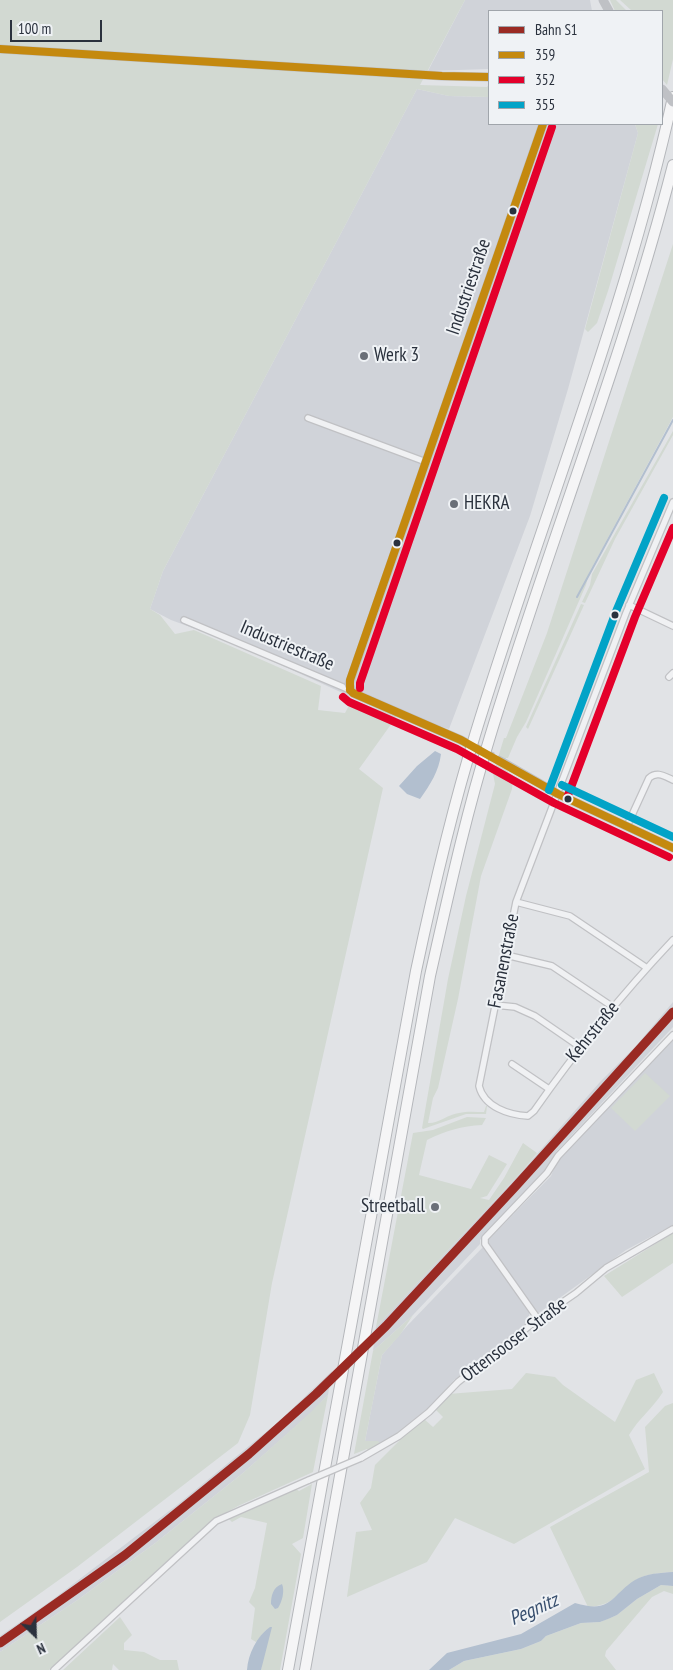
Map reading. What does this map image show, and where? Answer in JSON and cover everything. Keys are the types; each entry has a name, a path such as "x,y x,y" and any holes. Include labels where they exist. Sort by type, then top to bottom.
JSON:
{"highway":[{"path":"288,1670 414,980 439,862 474,736 624,282 661,150 673,97"},
{"path":"305,1670 430,976 455,865 489,740 637,294 673,165"}],"street":[{"path":"0,49 420,75 488,76"},
{"path":"663,90 673,102"},
{"name":"Industriestraße","path":"184,620 350,690 350,680 543,125"},
{"path":"308,418 426,462"},
{"name":"Fasanenstraße","path":"513,1115 485,1100 479,1086 516,902 629,605 673,502"},
{"path":"629,605 673,626"},
{"path":"350,690 353,693 461,740"},
{"path":"504,763 558,794 673,848"},
{"path":"627,826 649,778 654,774 661,774 673,780"},
{"path":"516,902 570,916 646,968"},
{"name":"Kehrstraße","path":"513,1115 528,1116 534,1111 580,1047 646,968 673,940"},
{"path":"506,955 552,966 613,1007"},
{"path":"495,1005 515,1007 534,1016 580,1047"},
{"path":"538,1318 485,1244 485,1238 547,1173 558,1156 673,1035"},
{"path":"512,1064 549,1090"},
{"name":"Ottensooser Straße","path":"54,1670 216,1521 361,1458 399,1436 430,1412 458,1382 538,1318 576,1293 606,1268 673,1229"}],"shaded area":[{"path":"0,0 465,0 420,85 487,87 488,86 488,97 449,96 417,89 163,571 150,609 160,615 175,634 194,630 321,686 318,710 345,713 352,700 397,716 359,769 383,788 272,1283 250,1415 238,1443 77,1567 0,1622"},
{"path":"465,0 590,0 592,10 488,10 488,69 428,71"},
{"path":"610,0 616,0 626,10 615,10"},
{"path":"620,0 673,0 673,59 667,85 663,80 663,10 631,10"},
{"path":"417,89 449,96 488,97 488,125 635,125 638,133 568,389 530,516 449,729 358,700 228,641 171,620 150,609 163,571"},
{"path":"635,125 658,125 608,291 597,323 588,332 585,329 638,133"},
{"path":"673,244 673,417 589,573 586,585 526,722 503,766 513,775 512,789 481,876 458,999 428,1123 462,1112 484,1112 487,1106 486,1114 466,1114 423,1129 448,979 466,896 495,784 493,774 504,738 506,738 547,633"},
{"path":"673,431 673,435 615,539 585,603 582,602 590,585 592,574"},
{"path":"581,604 584,605 528,729 526,727"},
{"path":"673,1002 673,1027 557,1151 538,1180 495,1223 480,1240 480,1244 413,1315 373,1351 376,1327 523,1170 600,1082 635,1047"},
{"path":"673,1039 673,1225 626,1250 536,1315 486,1242 551,1176 557,1161"},
{"path":"645,1073 670,1096 635,1131 611,1108"},
{"path":"467,1117 486,1118 482,1125 468,1126 427,1140 419,1175 471,1189 489,1155 507,1164 487,1196 480,1198 489,1200 504,1178 523,1143 537,1153 376,1327 413,1133 433,1130"},
{"path":"673,1233 673,1263 622,1297 604,1276"},
{"path":"484,1246 529,1312 529,1322 454,1380 431,1407 398,1433 378,1447 365,1441 382,1355 407,1326"},
{"path":"413,1315 400,1335 382,1355 365,1441 378,1441 380,1443 378,1447 369,1451 367,1449 354,1454 373,1351"},
{"path":"332,1371 328,1395 311,1413 243,1473 154,1544 79,1599 0,1652 0,1636 52,1600 177,1505 277,1423"},
{"path":"526,1373 555,1377 563,1385 615,1422 636,1380 654,1373 663,1392 629,1435 645,1469 514,1544 455,1518 427,1562 347,1597 356,1532 372,1530 360,1503 371,1488 375,1465 424,1419 433,1427 443,1417 435,1409 448,1394 512,1389"},
{"path":"328,1395 313,1472 214,1519 49,1670 0,1670 0,1652 79,1599 154,1544 243,1473"},
{"path":"673,1403 673,1572 644,1576 628,1586 609,1602 588,1607 550,1527 649,1472 645,1427 665,1406"},
{"path":"312,1484 303,1538 292,1544 301,1554 280,1670 261,1670 266,1630 256,1642 251,1639 255,1608 249,1602 255,1588 267,1523 241,1517 232,1522 229,1519 296,1489 299,1491"},
{"path":"661,1585 673,1586 673,1594 664,1591 652,1597 606,1651 605,1656 616,1670 449,1670 464,1661 521,1649 541,1641 546,1636 581,1623 600,1622 617,1615 637,1599"},
{"path":"120,1617 132,1635 124,1643 124,1650 144,1652 160,1660 177,1660 179,1670 119,1670 113,1664 112,1670 63,1670"}],"water":[{"path":"435,751 441,754 440,760 436,772 420,799 407,794 399,786 417,766"},
{"path":"673,1572 673,1586 661,1585 608,1619 600,1622 581,1623 546,1636 541,1641 521,1649 464,1661 449,1670 429,1670 447,1653 521,1634 575,1603 587,1606 604,1605 635,1580 644,1576"},
{"path":"282,1584 282,1600 278,1608 275,1609 271,1604 272,1595 276,1587"},
{"path":"272,1627 261,1670 247,1670 254,1646 261,1635"}],"waterway":[{"path":"577,597 673,420"}],"tunnel":[{"path":"461,740 504,763"}],"rail line":[{"name":"S1","path":"0,1643 125,1555 249,1454 316,1394 386,1326 673,1012"}],"transit line":[{"name":"359","path":"0,49 442,76 488,77"},
{"name":"359","path":"350,690 350,680 543,125"},
{"name":"352","path":"360,688 360,683 552,127"},
{"name":"355","path":"549,790 617,609 664,498"},
{"name":"352","path":"567,798 635,617 673,528"},
{"name":"359","path":"350,690 353,693 461,740 558,794 673,848"},
{"name":"352","path":"343,697 349,702 457,749 554,803 669,857"},
{"name":"355","path":"562,785 673,837"}],"place":[{"name":"Werk 3","path":"364,356"},
{"name":"HEKRA","path":"454,504"},
{"name":"Streetball","path":"435,1207"}],"water label":[{"name":"Pegnitz","path":"534,1610"}]}
